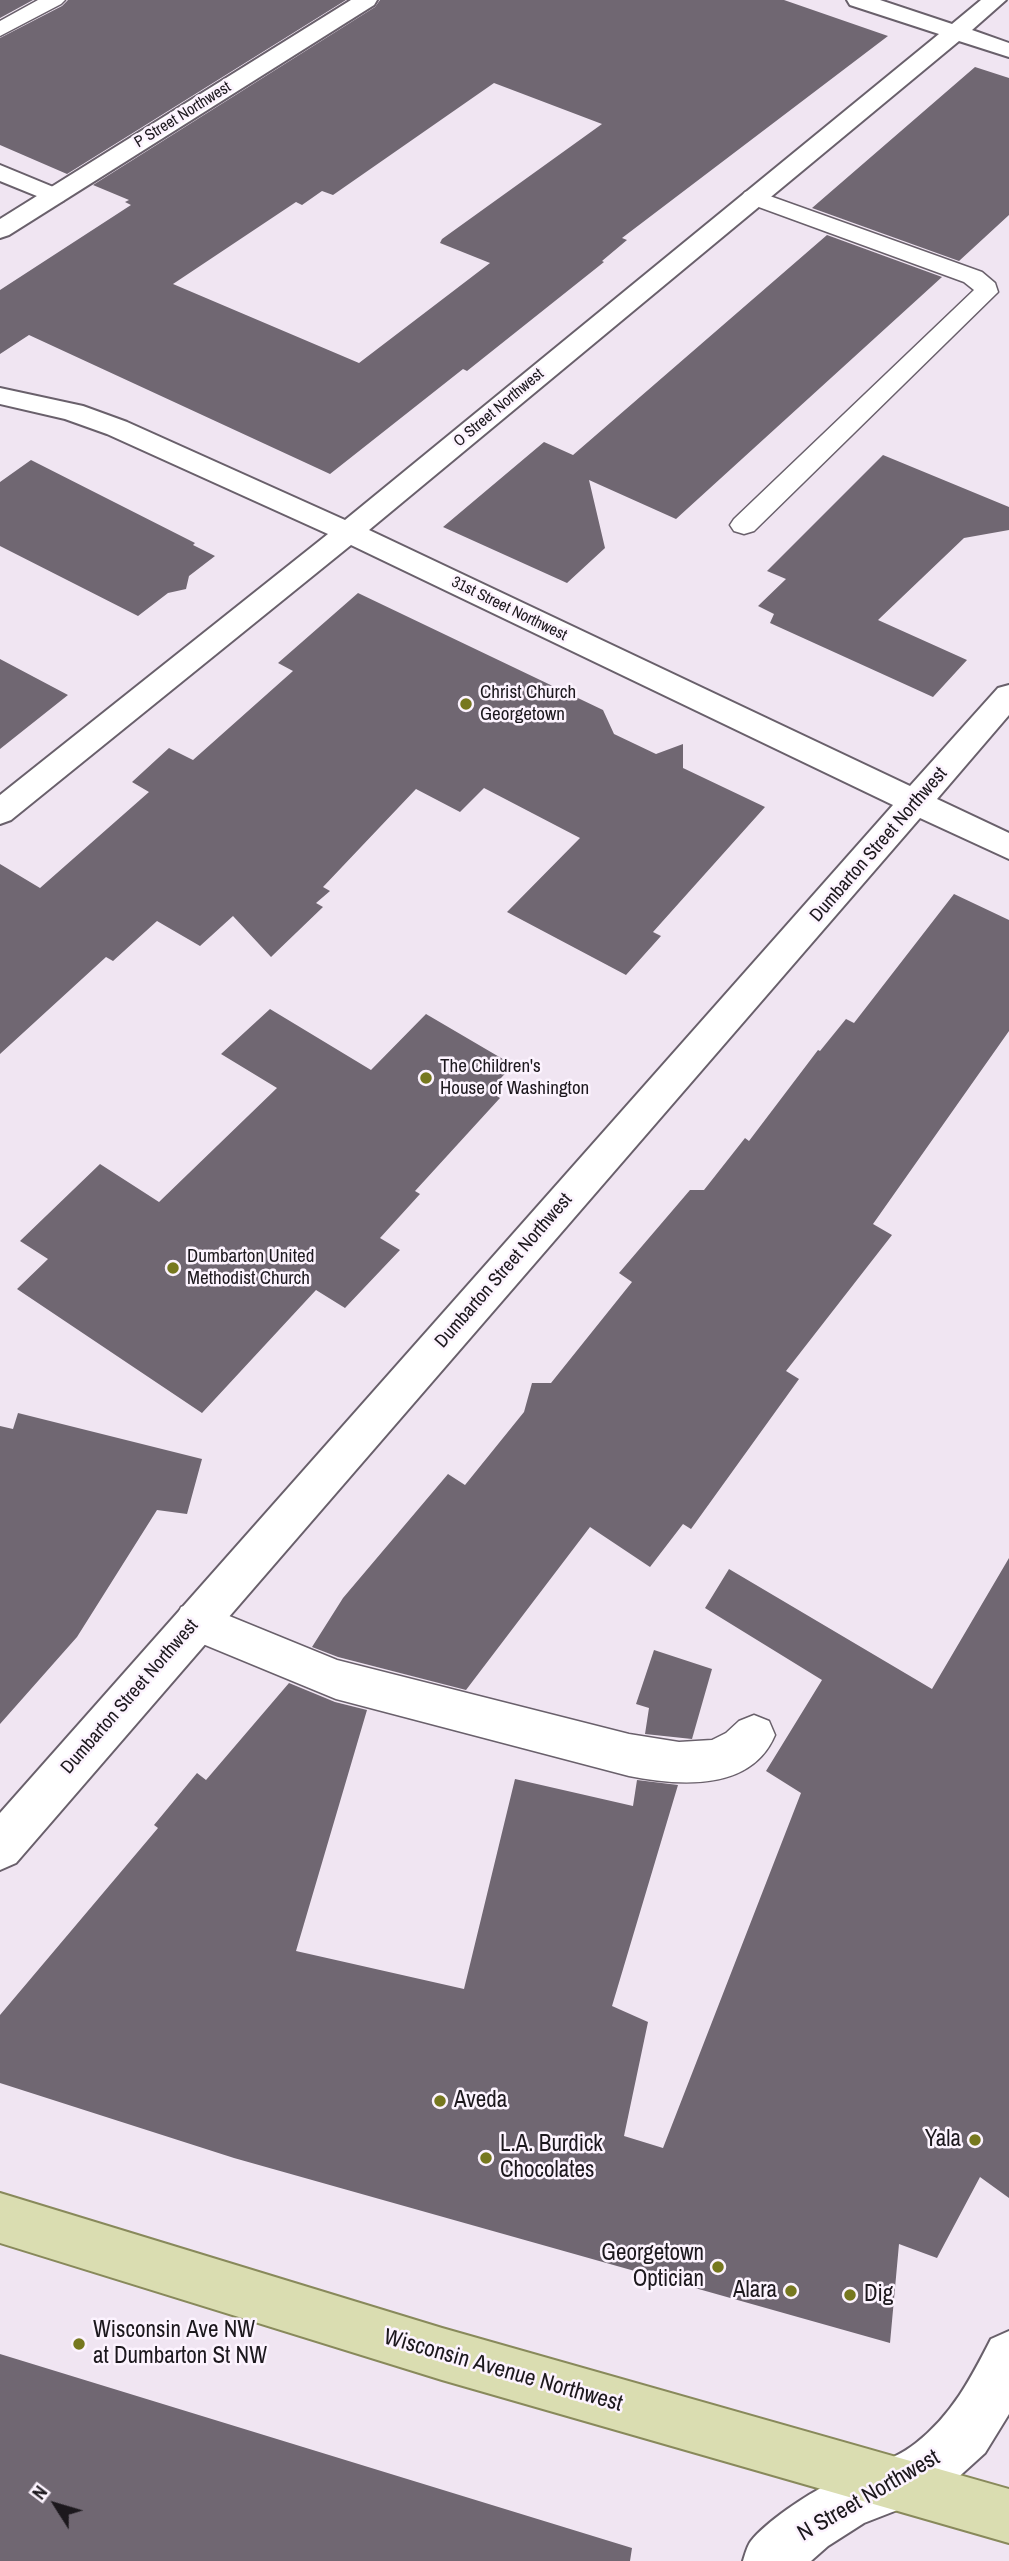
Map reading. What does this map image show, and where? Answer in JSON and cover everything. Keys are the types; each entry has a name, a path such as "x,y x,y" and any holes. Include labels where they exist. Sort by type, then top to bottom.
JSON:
{"main road":[{"name":"Wisconsin Avenue Northwest","path":"0,2218 442,2354 1009,2516"}],"street":[{"name":"P Street Northwest","path":"0,230 366,0"},
{"path":"858,0 1009,50"},
{"name":"O Street Northwest","path":"0,812 348,532 995,0"},
{"path":"0,172 54,196"},
{"name":"31st Street Northwest","path":"0,396 93,419 348,532 1009,847"},
{"name":"Dumbarton Street Northwest","path":"0,1847 195,1621 916,804 1009,695"},
{"name":"N Street Northwest","path":"770,2561 809,2527 847,2503 899,2483 933,2463 966,2434 991,2394 1009,2357"}],"lane":[{"path":"0,30 54,0"},
{"path":"744,525 986,292 986,288 973,277 753,197"},
{"path":"195,1621 336,1679 666,1763 693,1764 714,1761 731,1755 754,1734"}],"building":[{"path":"0,0 33,0 0,18"},
{"path":"68,0 346,0 67,174 0,145 0,38 62,6"},
{"path":"380,0 784,0 888,36 622,238 627,240 602,261 604,262 467,371 463,369 330,474 29,335 0,354 0,290 131,205 125,202 129,200 93,185 375,7","holes":["494,83 602,124 442,239 440,243 490,263 359,363 173,284 296,202 302,205 322,191 333,195"]},
{"path":"975,67 1009,78 1009,215 959,261 812,208"},
{"path":"827,235 942,277 676,519 589,480 605,548 567,583 443,527 544,442 573,455"},
{"path":"883,455 1009,507 1009,530 964,538 878,620 967,660 933,697 770,623 774,614 758,606 786,579 767,571"},
{"path":"31,460 195,543 193,545 215,556 189,576 186,589 168,593 138,616 0,546 0,482"},
{"path":"358,593 603,710 614,734 656,754 683,744 683,768 765,807 653,932 661,936 626,975 507,912 580,838 484,788 460,812 416,789 323,887 330,891 316,903 323,907 271,957 233,916 200,946 157,921 113,961 106,957 0,1054 0,864 40,888 149,792 132,782 169,748 193,760 293,671 278,663"},
{"path":"0,659 68,695 0,749"},
{"path":"954,894 1009,920 1009,1031 873,1224 892,1235 786,1371 799,1379 691,1529 683,1524 650,1567 590,1527 466,1690 338,1657 312,1647 343,1598 448,1474 465,1485 524,1412 532,1383 551,1383 632,1282 619,1273 690,1190 704,1190 745,1138 749,1141 818,1050 820,1051 846,1019 854,1023"},
{"path":"270,1009 371,1070 426,1014 513,1065 489,1091 500,1098 415,1191 420,1194 380,1238 400,1250 345,1308 316,1290 202,1413 17,1289 48,1259 20,1241 100,1164 159,1202 277,1088 221,1054"},
{"path":"18,1413 202,1459 187,1514 157,1510 77,1637 0,1724 0,1426 13,1429"},
{"path":"1009,1558 1009,2198 980,2177 937,2258 899,2244 890,2343 234,2158 0,2083 0,2015 158,1828 154,1825 197,1773 206,1780 289,1683 335,1702 367,1710 296,1951 464,1989 515,1779 633,1806 637,1780 678,1785 612,2006 648,2022 624,2136 663,2148 801,1793 766,1771 822,1680 705,1608 729,1569 932,1689"},
{"path":"654,1650 712,1669 692,1739 645,1734 649,1708 636,1704"},
{"path":"0,2354 632,2548 630,2561 0,2561"}],"place":[{"name":"Christ Church Georgetown","path":"466,704"},
{"name":"The Children's House of Washington","path":"426,1078"},
{"name":"Dumbarton United Methodist Church","path":"173,1268"},
{"name":"Aveda","path":"440,2101"},
{"name":"Yala","path":"975,2140"},
{"name":"L.A. Burdick Chocolates","path":"486,2158"},
{"name":"Georgetown Optician","path":"718,2267"},
{"name":"Alara","path":"791,2291"},
{"name":"Dig","path":"850,2295"},
{"name":"Wisconsin Ave NW at Dumbarton St NW","path":"79,2344"}]}
